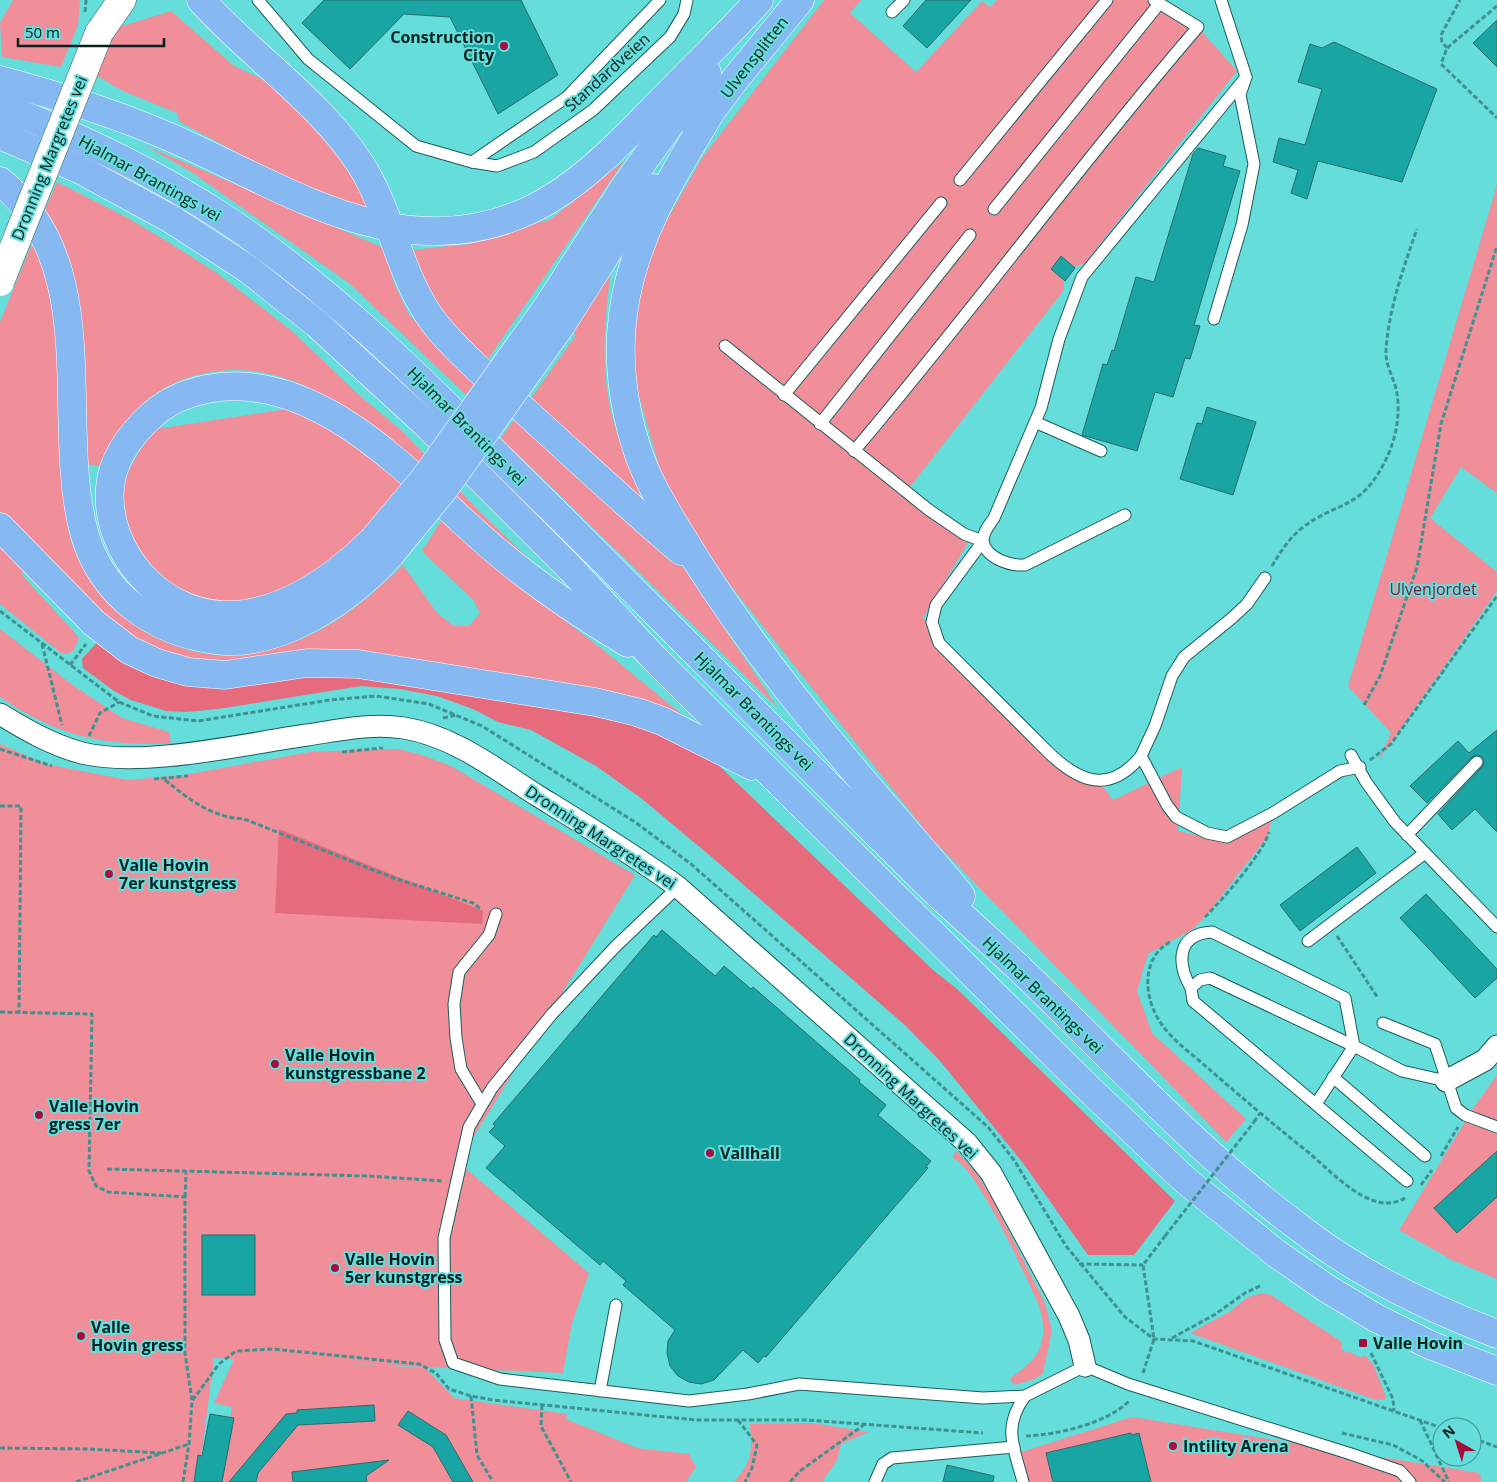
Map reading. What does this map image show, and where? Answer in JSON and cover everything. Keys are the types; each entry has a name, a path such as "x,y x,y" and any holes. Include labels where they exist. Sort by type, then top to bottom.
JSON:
{"highway":[{"path":"201,0 338,133 374,187 416,296 438,326 474,364 701,568"},
{"name":"Ulvensplitten","path":"709,115 736,78 800,0"},
{"path":"0,80 75,100 130,119 322,207 391,228 438,232 464,230 504,220 543,203 601,159 751,9"},
{"path":"0,181 24,206 39,228 54,257 61,282 70,344 76,478 84,532 102,573 121,596 145,617 167,629 192,637 219,641 247,640 306,620 355,590 382,548 444,489 554,316 624,188 694,92 751,9"},
{"name":"Hjalmar Brantings vei","path":"0,106 99,148 185,194 227,220 298,272 371,333 408,368 915,872 1018,968 1176,1124 1241,1182 1302,1230 1396,1288 1439,1310 1497,1334"},
{"path":"554,316 709,115"},
{"path":"709,115 669,182 636,257 624,308 621,350 623,386 636,448 657,495 701,568 806,713 919,844 1018,968"},
{"name":"Hjalmar Brantings vei","path":"0,135 81,170 136,199 219,249 282,295 336,341 425,423 571,569 654,658 774,777 1146,1144 1218,1208 1277,1254 1360,1308 1430,1345 1494,1372"},
{"path":"382,548 340,569 298,596 245,614 222,615 196,611 158,591 146,581 124,554 111,516 110,486 118,460 132,437 147,419 169,402 193,392 220,387 249,386 277,392 328,412 353,429 401,467 497,551 549,593 654,658"},
{"path":"0,527 107,635 138,655 157,663 188,672 225,675 308,663 358,664 595,702 637,712 662,721 774,777"}],"street":[{"name":"Dronning Margretes vei","path":"99,33 101,0"},
{"name":"Dronning Margretes vei","path":"0,282 99,33 122,0"},
{"name":"Dronning Margretes vei","path":"0,714 43,739 62,747 84,753 131,757 194,752 354,727 391,726 422,732 468,752 633,855 678,887 967,1143 991,1173 1065,1308 1079,1340 1085,1366"},
{"path":"1446,1081 1475,1067 1485,1060 1497,1046"}],"lane":[{"name":"Standardveien","path":"258,0 308,59 416,146 472,162 497,166 534,152 593,110 670,37 684,14 687,0"},
{"name":"Standardveien","path":"472,162 567,97 660,0"},
{"path":"892,12 904,0"},
{"path":"960,180 1107,0"},
{"path":"1214,319 1242,225 1254,164 1240,95 1246,77 1221,0"},
{"path":"854,451 904,392 1096,148 1198,27 1156,2 994,209"},
{"path":"1246,77 1082,277 1059,338 1052,371 1035,422 994,518 985,532 983,541 948,586 934,611 933,628 939,643 1064,767 1075,774 1092,780 1111,779 1131,768 1141,756 1155,726 1172,676 1184,657 1237,613 1265,578"},
{"path":"784,395 941,203"},
{"path":"820,424 970,235"},
{"path":"725,346 854,451 964,534 983,541 988,550 1000,560 1012,566 1025,565 1125,515"},
{"path":"1035,422 1101,451"},
{"path":"1351,755 1360,767 1366,782 1395,822 1497,926"},
{"path":"1141,756 1167,805 1176,817 1193,828 1227,837 1274,813 1340,771 1360,767"},
{"path":"1407,835 1477,762"},
{"path":"1308,941 1425,852"},
{"path":"678,887 616,946 552,1014 492,1088 469,1127 444,1238 445,1340 453,1363 500,1379 689,1401 748,1394 800,1384 983,1398 1025,1396 1085,1366 1138,1387 1278,1430 1400,1471 1410,1482"},
{"path":"482,1104 461,1069 456,1038 454,1004 459,972 489,935 495,919"},
{"path":"1316,1104 1354,1046 1345,998 1212,932 1192,938 1186,944 1181,955 1183,971 1191,988 1193,1001 1407,1181"},
{"path":"1191,988 1200,980 1210,978 1354,1046 1402,1071 1446,1081"},
{"path":"1383,1023 1435,1044 1456,1108 1465,1115 1497,1127"},
{"path":"1333,1078 1425,1156"},
{"path":"600,1391 616,1305"},
{"path":"1022,1482 1011,1435 1014,1411 1025,1396"},
{"path":"874,1482 883,1464 892,1458 1014,1447"}],"path":[{"path":"1448,48 1442,42 1441,36 1460,0"},
{"path":"1497,6 1448,48 1441,64 1497,118"},
{"path":"1265,578 1290,540 1301,528 1316,518 1356,500 1372,485 1392,445 1398,419 1397,393 1390,375 1386,353 1389,324 1396,290 1417,229"},
{"path":"1364,705 1380,676 1417,567 1441,424 1497,246"},
{"path":"1360,767 1391,744 1497,596"},
{"path":"0,611 119,702 152,716 198,721 330,700 376,696 429,704 482,726 635,822 691,864 988,1127 1014,1160 1052,1225 1079,1264 1125,1317 1154,1339 1193,1341 1432,1424"},
{"path":"70,665 88,641"},
{"path":"42,644 61,723 65,730"},
{"path":"87,742 100,713 119,702"},
{"path":"439,718 458,715"},
{"path":"164,780 188,798 218,816 244,819 394,878 473,903 495,919"},
{"path":"0,806 21,806 19,1012"},
{"path":"1199,923 1232,886 1262,846 1268,836 1274,813"},
{"path":"1330,925 1378,998"},
{"path":"1176,938 1160,947 1149,966 1151,1002 1156,1015 1177,1041 1326,1169 1362,1195 1374,1201 1388,1203 1405,1198"},
{"path":"0,1012 92,1014 89,1171 96,1186 108,1192 185,1197"},
{"path":"790,1482 800,1472 866,1424 1028,1436 1083,1425 1117,1412 1129,1402 1138,1387 1154,1339 1143,1265 1260,1113"},
{"path":"107,1170 368,1176 456,1182"},
{"path":"183,1482 189,1444 192,1401 185,1352 186,1173"},
{"path":"1079,1264 1143,1265"},
{"path":"1171,1339 1214,1315 1255,1287 1262,1285"},
{"path":"192,1401 219,1364 236,1351 272,1350 419,1364 436,1373 449,1389 470,1396 493,1400"},
{"path":"1371,1353 1393,1399 1394,1411"},
{"path":"470,1396 477,1455 493,1482"},
{"path":"542,1405 541,1426 571,1482"},
{"path":"738,1420 757,1445 752,1468 745,1482"},
{"path":"1420,1420 1449,1482"},
{"path":"1482,1442 1497,1447"},
{"path":"76,1482 189,1444"},
{"path":"0,1448 88,1449 161,1453"}],"green space":[{"path":"13,0 80,0 78,25 61,67 2,57 0,23"},
{"path":"824,0 861,0 850,13 916,72 982,1 990,7 997,0 1154,0 1198,27 1237,71 1085,263 1075,267 1061,256 1051,269 1064,281 1064,290 906,492 969,541 923,618 1060,768 1102,785 1113,800 1182,767 1178,831 1229,843 1273,813 1268,836 1205,917 1193,929 1148,954 1137,991 1152,1033 1246,1119 1226,1142 933,840 731,586 665,487 629,361 646,257 702,158"},
{"path":"171,11 234,66 281,88 324,131 374,210 308,190 180,122 177,113 123,91 97,76 116,28"},
{"path":"144,145 386,249 393,281 409,315 475,382 466,395 349,283 190,171"},
{"path":"624,161 488,359 442,312 420,280 411,250 469,244 551,219"},
{"path":"57,182 128,218 217,273 292,331 359,395 401,430 481,513 542,571 549,583 415,463 358,417 327,397 294,381 260,372 224,370 187,378 171,384 134,412 115,437 99,466 87,464 43,214"},
{"name":"Ulvenjordet","path":"1497,185 1497,493 1461,467 1430,518 1497,572 1497,591 1378,761 1391,733 1348,686"},
{"path":"33,241 50,290 57,327 64,497 70,537 86,573 104,597 131,622 162,640 185,649 208,654 254,653 276,648 320,630 364,600 403,565 437,613 454,626 469,626 480,613 474,601 422,551 443,518 529,593 602,649 690,721 216,666 132,642 0,511 0,322"},
{"path":"613,257 606,318 606,380 613,420 643,503 529,401 576,335 568,327"},
{"path":"287,409 319,424 348,442 403,484 356,542 321,569 291,585 255,601 224,604 202,599 181,590 162,577 146,561 133,542 124,522 123,490 129,471 138,453 156,429"},
{"path":"515,418 679,561 778,708 501,438"},
{"path":"0,538 28,567 21,574 79,638 74,650 68,654 61,653 0,604"},
{"path":"0,629 74,686 122,718 169,732 171,744 123,743 81,736 61,730 21,711 0,697"},
{"path":"0,744 46,764 128,780 184,775 310,752 399,749 451,766 635,875 458,1162 589,1273 572,1323 563,1373 332,1363 425,1368 454,1398 567,1414 566,1419 637,1448 689,1454 696,1467 686,1482 220,1482 232,1407 214,1403 234,1359 214,1358 198,1482 0,1482"},
{"path":"1497,1075 1497,1279 1452,1260 1399,1230 1474,1107"},
{"path":"956,1150 976,1173 991,1196 1045,1303 1052,1331 1043,1373 1035,1379 1014,1385 1010,1379 1032,1360 1041,1345 1043,1329 1038,1303 1000,1223 975,1181 963,1166 953,1158"},
{"path":"1263,1293 1271,1295 1342,1342 1341,1348 1346,1353 1348,1351 1361,1358 1364,1355 1366,1356 1374,1366 1386,1397 1384,1400 1373,1399 1190,1333 1229,1312 1248,1297"},
{"name":"Intility Arena","path":"1132,1417 1432,1465 1432,1467 1480,1473 1481,1482 1017,1482 1012,1455"},
{"path":"812,1423 869,1432 841,1444 837,1460 822,1482 734,1482 745,1468 750,1455 750,1424"}],"shaded area":[{"path":"99,640 128,660 336,672 646,724 716,763 933,970 957,989 1175,1201 1134,1255 1088,1255 1023,1163 940,1061 906,1026 641,798 596,766 531,730 498,722 473,709 437,696 400,689 361,686 218,709 186,712 166,711 131,700 114,691 83,668 82,659"},
{"path":"279,829 483,911 482,924 275,913"}],"building":[{"name":"Construction City","path":"324,0 521,0 558,75 498,114 450,17 404,14 350,69 302,23"},
{"path":"926,0 971,0 927,48 903,26"},
{"path":"1497,20 1497,67 1473,43"},
{"path":"1334,42 1437,89 1402,182 1318,161 1307,199 1291,193 1298,170 1273,162 1279,138 1305,145 1322,89 1298,82 1310,44 1322,48"},
{"path":"1198,148 1226,156 1223,166 1240,171 1194,325 1200,326 1190,359 1185,358 1173,397 1155,392 1137,451 1082,435 1103,364 1107,365 1112,350 1114,351 1136,277 1154,282 1193,154"},
{"path":"1061,256 1075,268 1065,281 1051,269"},
{"path":"1207,407 1256,422 1233,495 1180,479 1197,423 1202,424"},
{"path":"1497,730 1497,832 1475,809 1452,830 1438,814 1482,767 1484,763 1482,757 1478,755 1472,757 1427,803 1410,786 1458,741 1469,753"},
{"path":"1357,847 1376,873 1300,931 1280,905"},
{"path":"1426,894 1497,969 1497,978 1475,998 1400,918"},
{"name":"Vallhall","path":"662,930 715,976 724,966 751,989 753,987 886,1105 878,1115 931,1161 926,1167 928,1168 766,1357 764,1356 758,1363 743,1350 714,1380 701,1384 689,1382 678,1376 670,1366 667,1353 668,1341 675,1330 623,1285 626,1281 603,1261 600,1265 486,1168 505,1146 489,1132 495,1126 493,1124 654,935 656,937"},
{"path":"1497,1151 1497,1197 1457,1233 1434,1208"},
{"path":"202,1235 255,1235 255,1295 202,1295"},
{"path":"374,1405 375,1421 298,1425 258,1473 256,1482 229,1482 286,1414 297,1413 297,1410"},
{"path":"408,1411 446,1435 473,1482 453,1482 433,1447 398,1425"},
{"path":"210,1414 234,1418 222,1482 194,1482 198,1455 202,1456"},
{"path":"1131,1433 1132,1435 1139,1433 1151,1482 1053,1482 1046,1453"},
{"path":"389,1460 366,1476 367,1482 293,1482 292,1472"},
{"path":"947,1465 994,1476 993,1482 943,1482"}],"place":[{"name":"Construction City","path":"504,46"},
{"name":"Valle Hovin 7er kunstgress","path":"109,874"},
{"name":"Valle Hovin kunstgressbane 2","path":"275,1064"},
{"name":"Valle Hovin gress 7er","path":"39,1115"},
{"name":"Vallhall","path":"710,1153"},
{"name":"Valle Hovin 5er kunstgress","path":"335,1268"},
{"name":"Valle Hovin gress","path":"81,1336"},
{"name":"Valle Hovin","path":"1363,1343"},
{"name":"Intility Arena","path":"1173,1446"}]}
